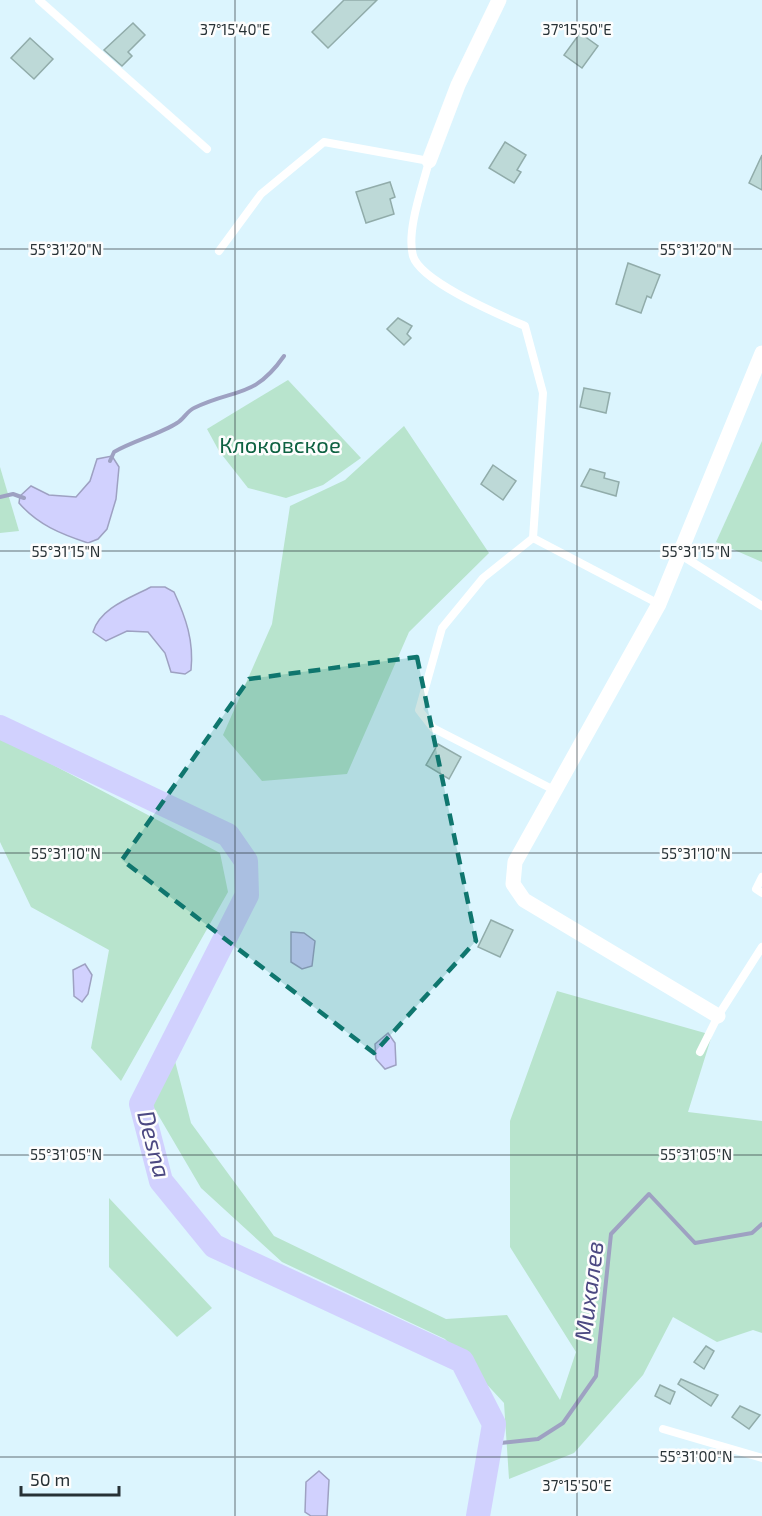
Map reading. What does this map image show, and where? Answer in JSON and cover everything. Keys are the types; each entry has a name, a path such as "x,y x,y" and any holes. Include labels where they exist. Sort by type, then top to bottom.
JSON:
{"street":[{"path":"429,161 458,85 499,0"},
{"path":"718,1016 524,900 513,884 515,862 659,604 762,354"}],"lane":[{"path":"39,0 207,149"},
{"path":"219,251 261,194 324,142 429,161 416,213 412,242 414,258 425,271 446,287 525,326 543,393 533,538 483,578 442,628 418,710 433,728 554,790"},
{"path":"533,538 659,604"},
{"path":"681,555 762,606"},
{"path":"762,877 756,889 762,893"},
{"path":"700,1052 718,1016 762,946"},
{"path":"663,1429 762,1458"}],"highlighted area":[{"path":"417,657 476,941 374,1053 122,860 249,679"}],"green space":[{"name":"Клоковское","path":"288,380 361,458 323,485 286,498 248,488 219,451 207,429"},
{"path":"404,426 489,553 409,632 347,774 262,781 223,735 272,624 290,506 345,480"},
{"path":"762,441 762,562 716,542"},
{"path":"0,467 19,531 0,533"},
{"path":"0,737 220,853 228,892 121,1081 91,1048 109,950 31,907 0,842"},
{"path":"557,991 712,1035 688,1112 762,1121 762,1333 753,1330 717,1342 673,1317 643,1375 574,1453 509,1479 504,1403 445,1339 282,1262 201,1188 150,1101 175,1061 191,1123 274,1236 446,1319 507,1315 560,1400 576,1352 510,1247 510,1121"},
{"path":"109,1198 212,1308 177,1337 109,1267"}],"water":[{"path":"112,456 119,467 116,499 107,529 98,539 88,543 59,532 42,523 19,503 20,496 31,486 49,495 76,497 90,481 97,459"},
{"path":"151,587 165,587 174,592 182,611 188,630 192,659 191,670 185,674 171,672 165,653 148,632 127,631 106,641 93,632 102,616 109,610"},
{"path":"291,932 304,933 315,941 312,966 302,969 291,962"},
{"path":"85,964 92,975 88,994 82,1002 74,996 73,970"},
{"path":"388,1033 395,1043 396,1065 385,1069 376,1059 375,1044"},
{"path":"319,1471 329,1480 327,1516 311,1516 305,1512 306,1482"}],"building":[{"path":"344,0 377,0 328,48 312,32"},
{"path":"133,23 145,35 128,52 132,56 122,66 104,50"},
{"path":"580,33 598,46 582,68 564,55"},
{"path":"30,38 53,59 34,79 11,58"},
{"path":"505,142 526,155 517,170 521,172 514,183 489,168"},
{"path":"762,155 762,190 749,183"},
{"path":"390,182 395,197 390,199 394,214 366,223 356,192"},
{"path":"628,263 660,275 651,298 647,296 641,313 616,304"},
{"path":"398,318 412,326 407,334 411,338 404,345 387,329"},
{"path":"584,388 610,393 606,413 580,407"},
{"path":"493,465 516,481 503,500 481,484"},
{"path":"590,469 605,473 604,478 619,482 616,496 581,486"},
{"path":"438,744 461,757 449,779 426,765"},
{"path":"491,920 513,930 500,957 478,947"},
{"path":"706,1346 714,1351 704,1369 694,1362"},
{"path":"681,1379 718,1395 711,1406 678,1384"},
{"path":"660,1385 675,1392 670,1404 655,1396"},
{"path":"740,1406 760,1415 749,1429 732,1417"}],"waterway":[{"path":"110,461 114,452 170,427 194,408 253,386 273,370 284,356"},
{"path":"0,497 13,494 24,498"},
{"name":"Desna","path":"0,727 228,835 246,861 247,895 141,1104 161,1181 214,1246 462,1361 494,1424 478,1516"},
{"name":"Михалев","path":"491,1444 538,1439 563,1423 596,1376 611,1234 649,1194 695,1243 752,1233 762,1224"}]}
